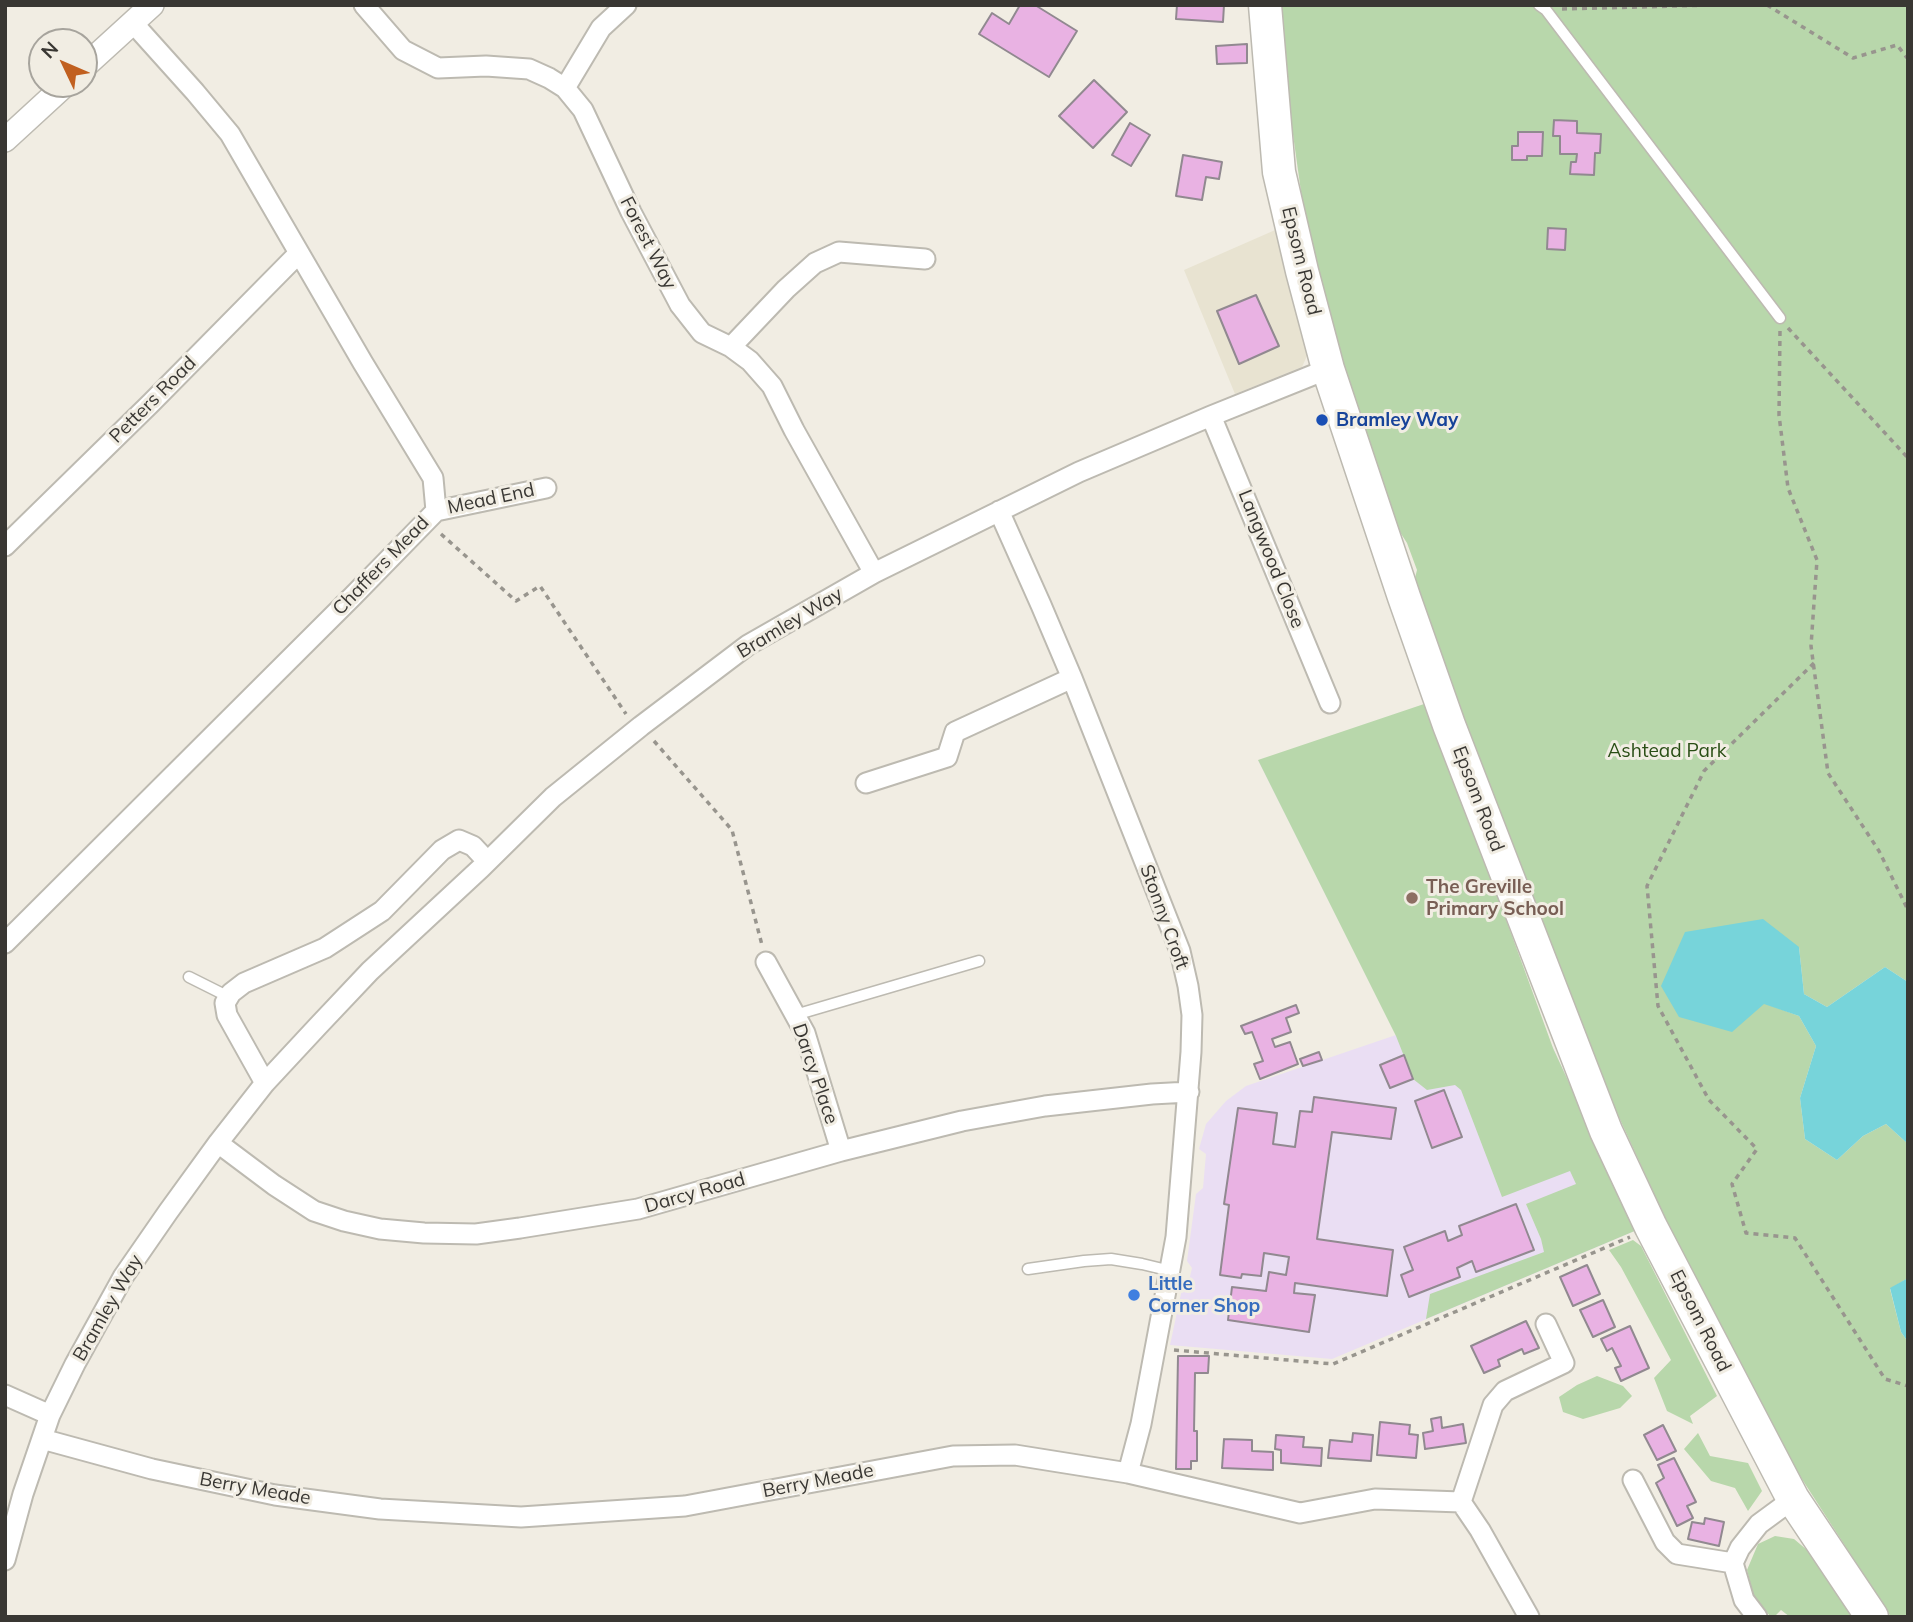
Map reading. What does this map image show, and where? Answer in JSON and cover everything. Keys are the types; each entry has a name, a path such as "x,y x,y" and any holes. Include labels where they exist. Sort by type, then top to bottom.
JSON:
{"highway":[{"name":"Epsom Road","path":"1265,5 1279,172 1302,271 1328,369 1449,725 1601,1119 1651,1227 1793,1499 1872,1617"}],"street":[{"path":"98,54 152,5"},
{"name":"Forest Way","path":"364,5 403,50 438,68 486,66 529,69 565,88 583,110 631,212 680,305 702,332 731,347 750,361 772,386 874,573"},
{"path":"565,88 601,28 626,5"},
{"name":"Chaffers Mead","path":"5,943 431,516 433,478 230,134 133,23"},
{"path":"5,140 51,98"},
{"path":"731,347 786,289 815,263 839,252 925,259"},
{"name":"Petters Road","path":"5,546 299,253"},
{"name":"Bramley Way","path":"5,1560 23,1494 50,1415 75,1364 123,1277 218,1143 265,1083 370,971 553,797 748,645 874,573 1079,472 1328,369"},
{"name":"Langwood Close","path":"1211,416 1330,703"},
{"name":"Mead End","path":"431,516 546,488"},
{"name":"Stonny Croft","path":"999,510 1072,678 1180,951 1192,1015 1189,1092 1176,1237 1141,1424 1128,1473"},
{"path":"866,783 947,757 955,732 1072,678"},
{"path":"265,1083 227,1015 225,1003 229,997 244,983 325,948 382,911 442,850 459,840 473,846 487,861"},
{"name":"Darcy Place","path":"766,961 805,1033 841,1151"},
{"name":"Darcy Road","path":"218,1143 314,1211 380,1229 476,1234 638,1209 841,1151 962,1121 1045,1106 1189,1092"},
{"path":"1529,1617 1480,1530 1461,1502 1493,1405 1505,1391 1563,1363 1546,1324"},
{"path":"5,1395 50,1415"},
{"name":"Berry Meade","path":"42,1439 152,1469 275,1495 380,1509 521,1517 685,1506 953,1456 1015,1455 1128,1473 1300,1513 1375,1499 1461,1502"},
{"path":"1633,1480 1665,1542 1678,1553 1733,1563"},
{"path":"1758,1617 1744,1600 1733,1563 1740,1548 1759,1524 1793,1499"}],"lane":[{"path":"1542,8 1780,318"},
{"path":"795,1015 979,961"},
{"path":"189,977 229,997"},
{"path":"1028,1269 1111,1259 1171,1271"}],"path":[{"path":"1542,8 1715,5"},
{"path":"1767,5 1853,58 1897,45 1908,59"},
{"path":"1780,318 1908,458"},
{"path":"1780,318 1779,415 1788,488 1817,560 1811,646 1828,773 1879,851 1908,910"},
{"path":"431,516 516,601 540,586 639,728 732,830 766,961"},
{"path":"1814,663 1704,771 1647,886 1658,1006 1709,1100 1757,1149 1732,1184 1746,1233 1795,1238 1885,1379 1908,1386"},
{"path":"1154,1348 1333,1364 1651,1227"}],"shaded area":[{"path":"1282,227 1312,345 1302,367 1235,394 1184,270"},
{"name":"The Greville Primary School","path":"1258,760 1553,1048 1637,1230 1332,1359 1170,1345 1182,1289 1188,1285 1192,1268 1187,1261 1196,1194 1203,1188 1206,1154 1199,1149 1206,1124 1226,1101 1246,1086 1396,1035"}],"green space":[{"name":"Ashtead Park","path":"1281,5 1908,5 1908,982 1885,967 1827,1007 1804,994 1799,947 1764,1003 1799,1016 1816,1046 1800,1098 1805,1139 1837,1160 1863,1136 1886,1124 1908,1144 1908,1278 1890,1289 1901,1332 1908,1342 1908,1617 1891,1617 1778,1442 1673,1235 1589,1052 1412,590 1417,570 1407,543 1385,509 1345,385 1305,220 1288,99"},
{"path":"1427,703 1553,1048 1637,1230 1426,1319 1430,1294 1544,1252 1526,1204 1576,1184 1570,1171 1502,1197 1461,1090 1455,1085 1427,1090 1413,1079 1396,1036 1258,760"},
{"path":"1633,1240 1641,1246 1717,1396 1690,1416 1693,1424 1667,1411 1654,1378 1671,1360 1621,1267 1609,1250"},
{"path":"1597,1376 1623,1386 1632,1396 1620,1408 1583,1419 1563,1412 1559,1397"},
{"path":"1698,1433 1710,1456 1748,1463 1762,1491 1748,1511 1735,1488 1711,1481 1684,1449"},
{"path":"1775,1536 1794,1539 1807,1550 1852,1617 1790,1617 1781,1610 1771,1617 1754,1598 1747,1570 1758,1544"}],"water":[{"path":"1763,919 1799,947 1804,994 1827,1007 1885,967 1908,982 1908,1144 1886,1124 1863,1136 1837,1160 1805,1139 1800,1098 1816,1046 1799,1016 1764,1004 1732,1032 1679,1017 1661,986 1685,932"},
{"path":"1908,1278 1908,1342 1901,1332 1890,1288"}],"building":[{"path":"1020,5 1035,5 1077,31 1049,77 979,34 992,13 1009,24"},
{"path":"1177,5 1224,5 1223,22 1176,19"},
{"path":"1247,44 1247,63 1217,64 1216,46"},
{"path":"1094,80 1127,112 1093,148 1059,116"},
{"path":"1554,120 1577,121 1577,133 1601,134 1600,153 1595,153 1594,175 1570,174 1571,162 1576,162 1577,154 1560,154 1560,136 1553,136"},
{"path":"1130,123 1150,135 1131,166 1112,155"},
{"path":"1518,132 1543,132 1542,156 1512,160 1512,146 1518,146"},
{"path":"1183,155 1222,162 1219,179 1206,177 1202,200 1176,196"},
{"path":"1548,228 1566,229 1565,250 1547,249"},
{"path":"1256,295 1279,346 1239,364 1217,311"},
{"path":"1296,1005 1299,1013 1286,1018 1291,1032 1272,1039 1275,1047 1290,1042 1298,1064 1260,1079 1254,1064 1263,1061 1252,1032 1245,1034 1241,1026"},
{"path":"1319,1052 1322,1060 1303,1066 1300,1059"},
{"path":"1404,1055 1413,1079 1390,1088 1380,1065"},
{"path":"1444,1090 1462,1137 1432,1148 1415,1101"},
{"path":"1314,1097 1396,1108 1391,1139 1332,1132 1317,1239 1393,1250 1387,1296 1295,1283 1294,1293 1315,1295 1309,1332 1228,1320 1232,1287 1266,1291 1269,1272 1286,1275 1289,1257 1264,1253 1261,1276 1242,1274 1241,1278 1220,1275 1229,1205 1224,1204 1238,1108 1277,1113 1273,1144 1295,1147 1300,1111 1312,1112"},
{"path":"1516,1204 1534,1250 1476,1272 1472,1261 1457,1268 1460,1277 1409,1297 1401,1275 1413,1270 1404,1247 1445,1231 1448,1241 1462,1235 1459,1226"},
{"path":"1587,1265 1600,1294 1573,1306 1560,1277"},
{"path":"1603,1300 1615,1327 1593,1337 1580,1310"},
{"path":"1526,1321 1539,1348 1524,1354 1522,1349 1498,1360 1500,1366 1484,1373 1471,1346"},
{"path":"1630,1326 1649,1368 1621,1381 1615,1368 1621,1366 1612,1348 1607,1351 1601,1339"},
{"path":"1178,1356 1209,1356 1208,1373 1195,1373 1194,1431 1197,1431 1197,1461 1191,1461 1191,1469 1176,1469"},
{"path":"1441,1417 1442,1428 1463,1424 1466,1443 1425,1449 1423,1433 1433,1431 1431,1419"},
{"path":"1380,1422 1410,1425 1409,1434 1418,1435 1416,1458 1377,1455"},
{"path":"1663,1425 1676,1451 1657,1460 1644,1435"},
{"path":"1353,1433 1373,1435 1371,1461 1328,1458 1330,1440 1352,1442"},
{"path":"1276,1435 1304,1437 1303,1447 1322,1448 1321,1466 1281,1463 1281,1450 1275,1449"},
{"path":"1224,1439 1252,1440 1252,1451 1273,1452 1273,1470 1222,1468"},
{"path":"1674,1458 1696,1502 1687,1506 1693,1518 1677,1526 1656,1483 1664,1478 1658,1465"},
{"path":"1705,1518 1724,1522 1719,1546 1688,1539 1692,1522 1704,1524"}],"place":[{"name":"Bramley Way","path":"1322,420"},
{"name":"The Greville Primary School","path":"1412,898"},
{"name":"Little Corner Shop","path":"1134,1295"}]}
